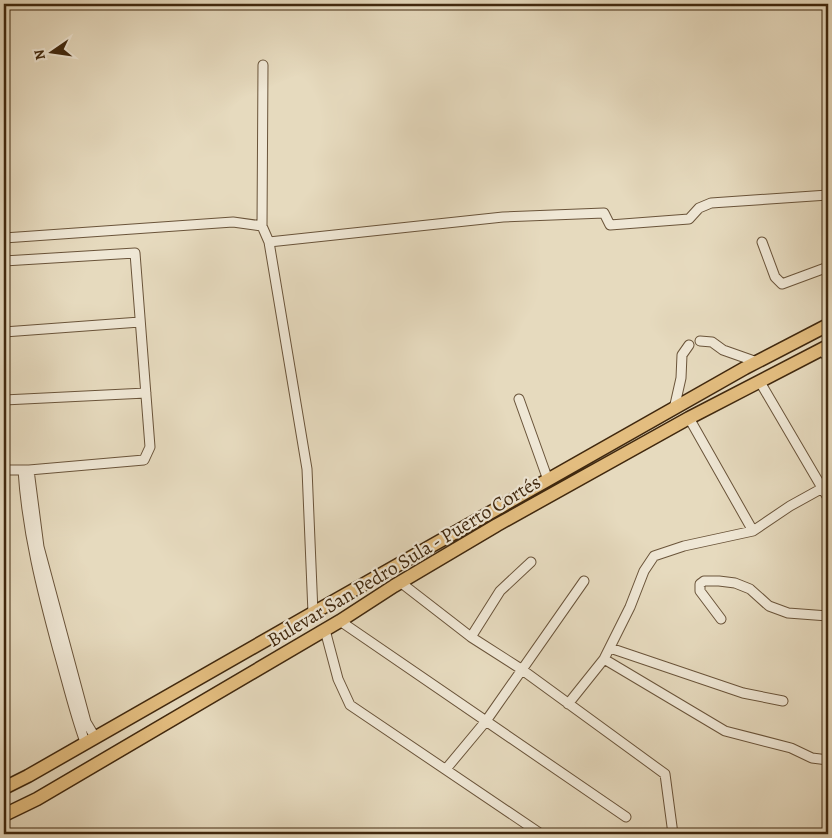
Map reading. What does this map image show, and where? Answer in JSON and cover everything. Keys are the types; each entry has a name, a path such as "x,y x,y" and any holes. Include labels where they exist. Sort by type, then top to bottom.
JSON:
{"highway":[{"name":"Bulevar San Pedro Sula - Puerto Cortés","path":"4,788 757,362 828,326"},
{"path":"796,362 796,350 803,338"},
{"name":"Bulevar San Pedro Sula - Puerto Cortés","path":"4,815 37,799 325,630 400,582 497,525 689,418 796,362 826,351"},
{"path":"760,382 771,364 771,355"}],"street":[{"path":"263,65 262,226 269,242 306,469 313,612"},
{"path":"269,242 503,217 604,214 610,225 689,218 699,208 711,203 828,195"},
{"path":"4,238 233,222 262,226"},
{"path":"762,242 775,277 782,284 828,267"},
{"path":"4,261 135,254 150,447 144,460 26,470 4,470"},
{"path":"4,332 140,322"},
{"path":"700,341 712,342 723,350 757,362"},
{"path":"674,409 681,378 682,355 689,345"},
{"path":"760,382 825,487 828,498"},
{"path":"4,400 146,393"},
{"path":"519,399 548,480"},
{"path":"689,418 753,531"},
{"path":"26,470 39,547 90,740"},
{"path":"568,704 604,659 630,607 644,571 654,556 684,546 753,531 790,506 825,487"},
{"path":"471,637 500,591 531,562"},
{"path":"446,769 486,721 584,581"},
{"path":"721,619 700,591 700,584 704,581 720,581 743,586 750,589 769,606 788,613 828,616"},
{"path":"400,582 471,637 521,669 665,774 673,834"},
{"path":"340,621 626,817"},
{"path":"325,630 338,679 350,705 541,834"},
{"path":"610,648 744,693 783,701"},
{"path":"604,659 725,731 791,748 812,758 828,760"}]}
